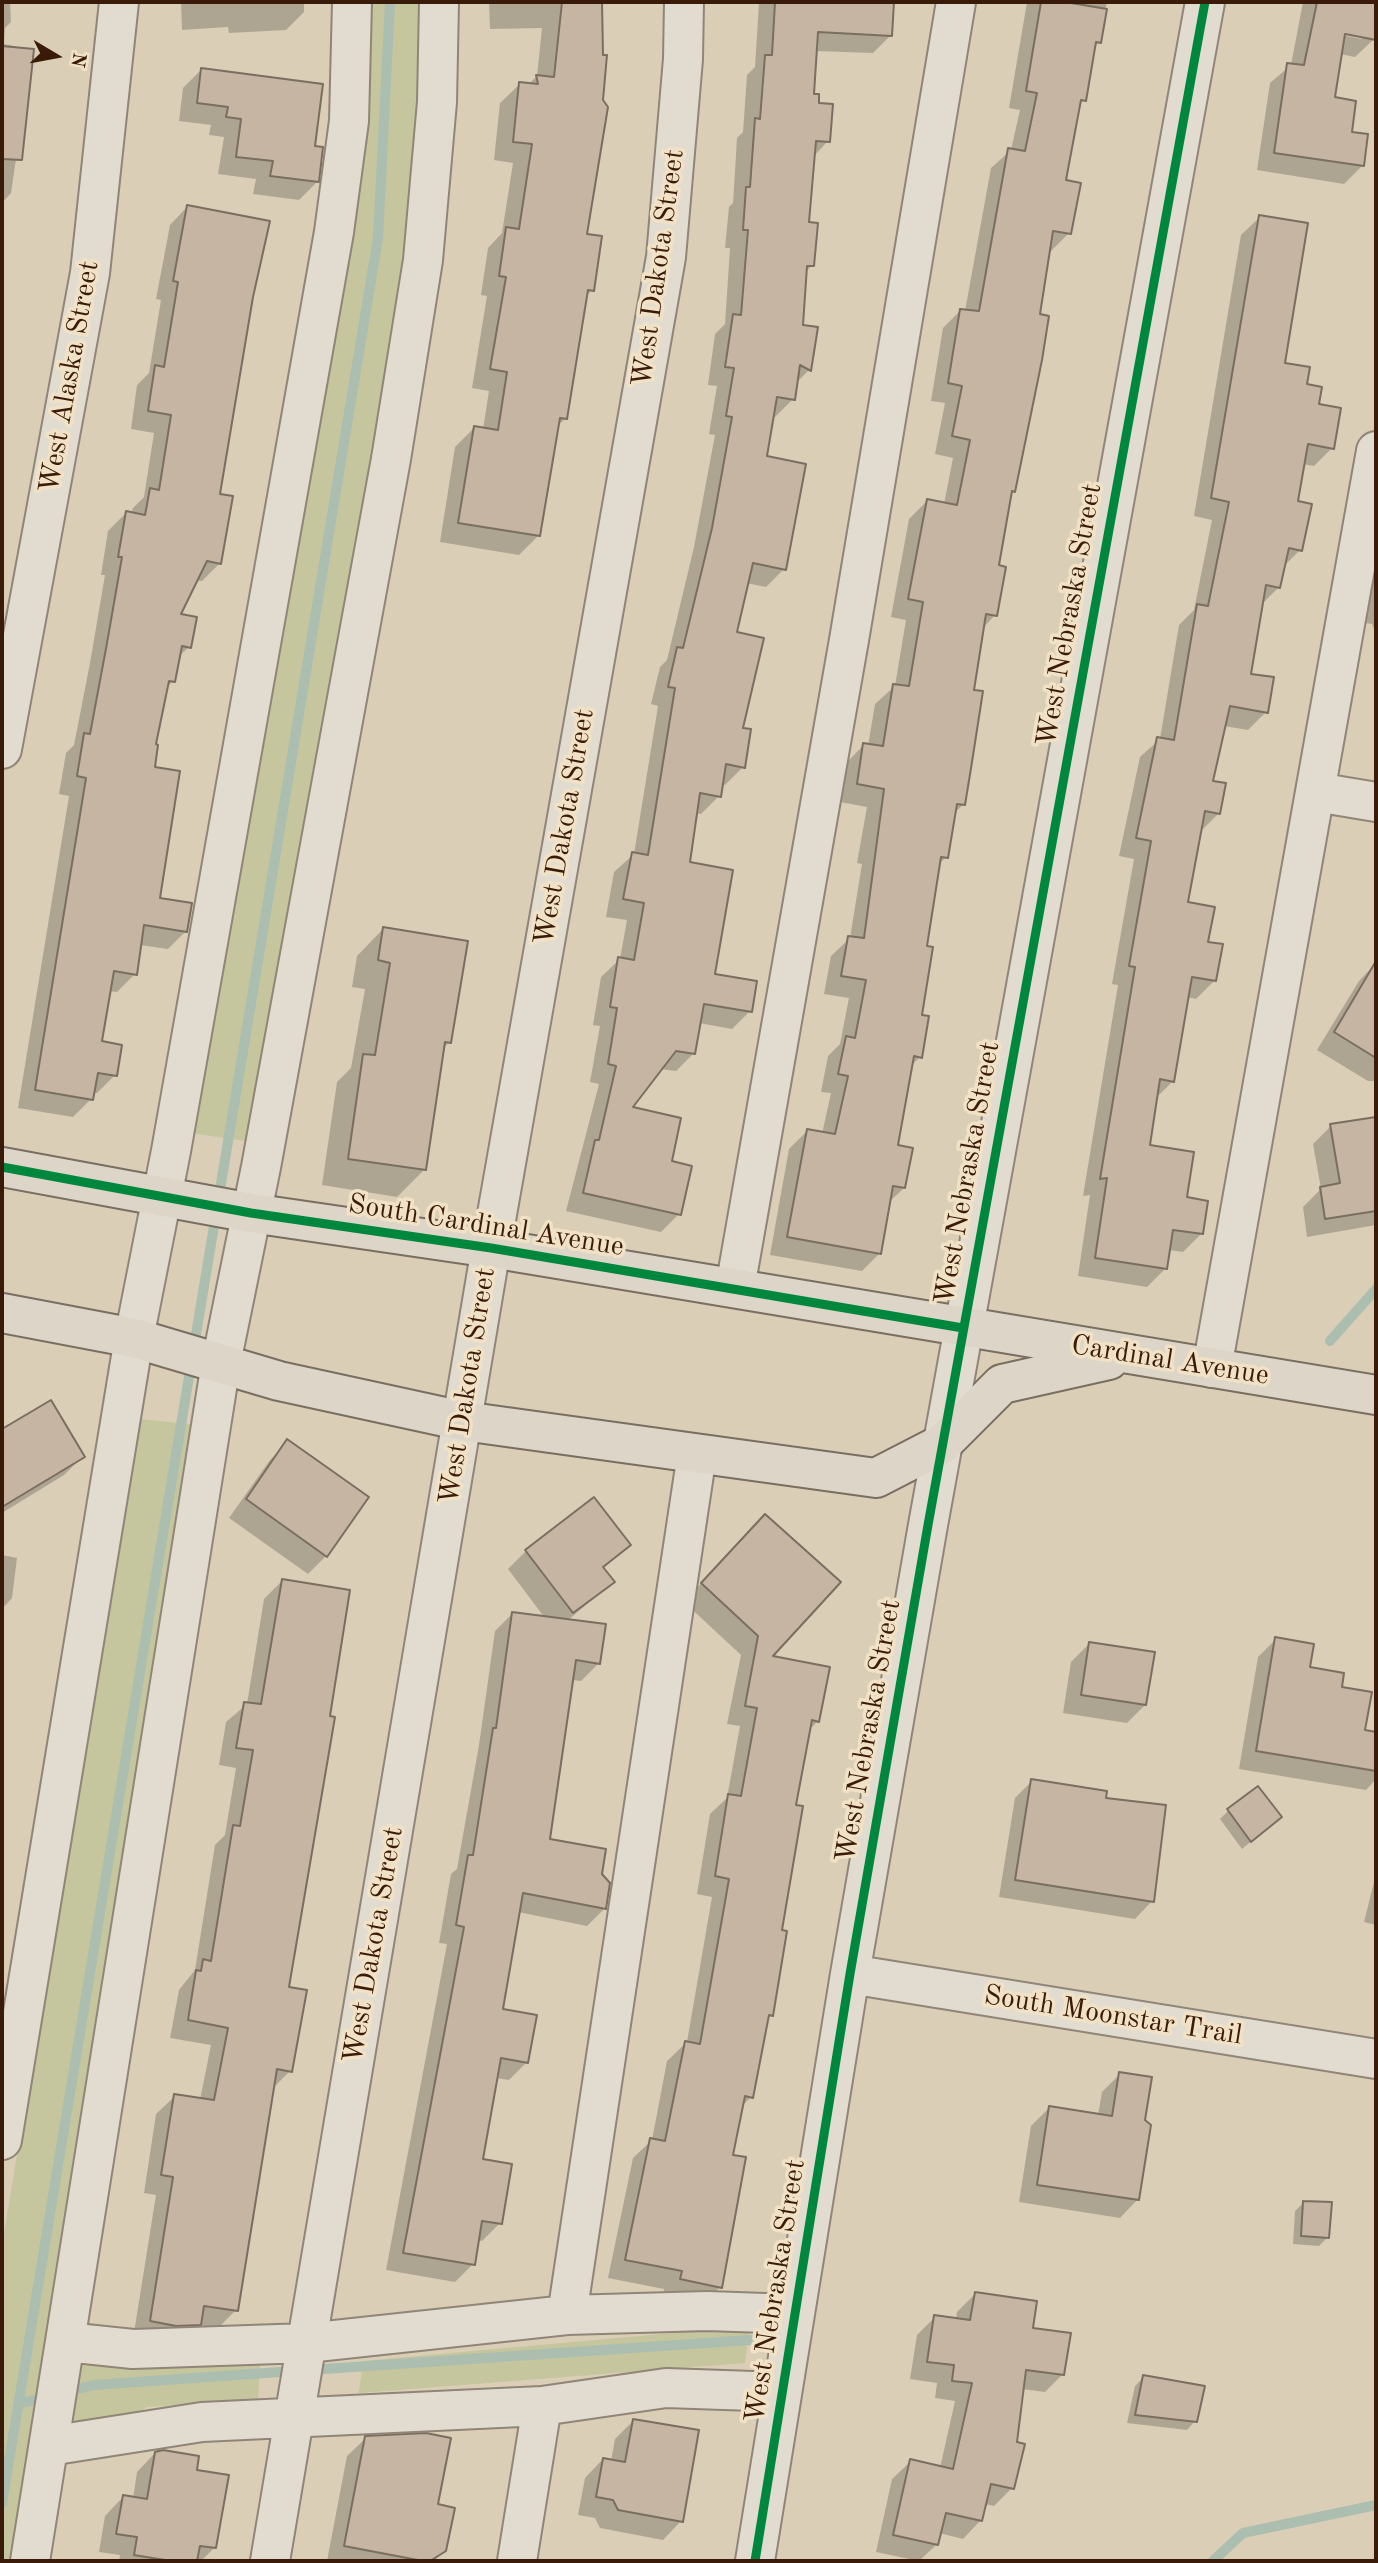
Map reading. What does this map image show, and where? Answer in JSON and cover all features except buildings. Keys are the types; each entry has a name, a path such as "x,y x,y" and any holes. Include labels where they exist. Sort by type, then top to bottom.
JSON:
{"main road":[{"name":"South Cardinal Avenue","path":"2,1167 251,1213 491,1248 963,1328"},
{"path":"2,1314 134,1338 279,1381 463,1421 876,1478 942,1444 1002,1384 1129,1355"},
{"name":"Cardinal Avenue","path":"963,1328 1376,1395"}],"street":[{"name":"West Alaska Street","path":"2,750 90,273 119,2"},
{"path":"2,2140 134,1338 162,1197 334,232 349,121 352,2"},
{"path":"30,2561 221,1363 388,472 423,260 437,102 439,2"},
{"name":"West Dakota Street","path":"270,2561 491,1248 666,257 683,59 684,2"},
{"path":"735,1288 849,640 956,2"},
{"name":"West Nebraska Street","path":"755,2561 850,1973 942,1444 1205,2"},
{"path":"1212,1368 1376,451"},
{"path":"1316,792 1376,802"},
{"path":"567,2315 698,1454"},
{"name":"South Moonstar Trail","path":"850,1973 1376,2059"},
{"path":"66,2342 134,2348 307,2343 567,2315 708,2311 795,2314"},
{"path":"49,2446 202,2422 542,2406 666,2388 782,2392"},
{"path":"517,2561 542,2406"}],"green space":[{"path":"367,2 422,2 419,161 387,393 253,1142 190,1133"},
{"path":"140,1419 207,1426 83,2327 260,2363 258,2399 147,2407 67,2457 13,2561 2,2561 2,2245"},
{"path":"750,2326 745,2363 359,2393 363,2361"}],"waterway":[{"path":"2,2503 378,238 390,2"},
{"path":"1330,1341 1376,1289"},
{"path":"310,2370 779,2338"},
{"path":"63,2393 94,2385 294,2371"},
{"path":"18,2404 47,2397"},
{"path":"1213,2561 1243,2533 1376,2505"}],"cycle path":[{"path":"755,2561 850,1974 928,1525 1205,2"},
{"path":"2,1167 251,1213 491,1248 963,1328"}]}
